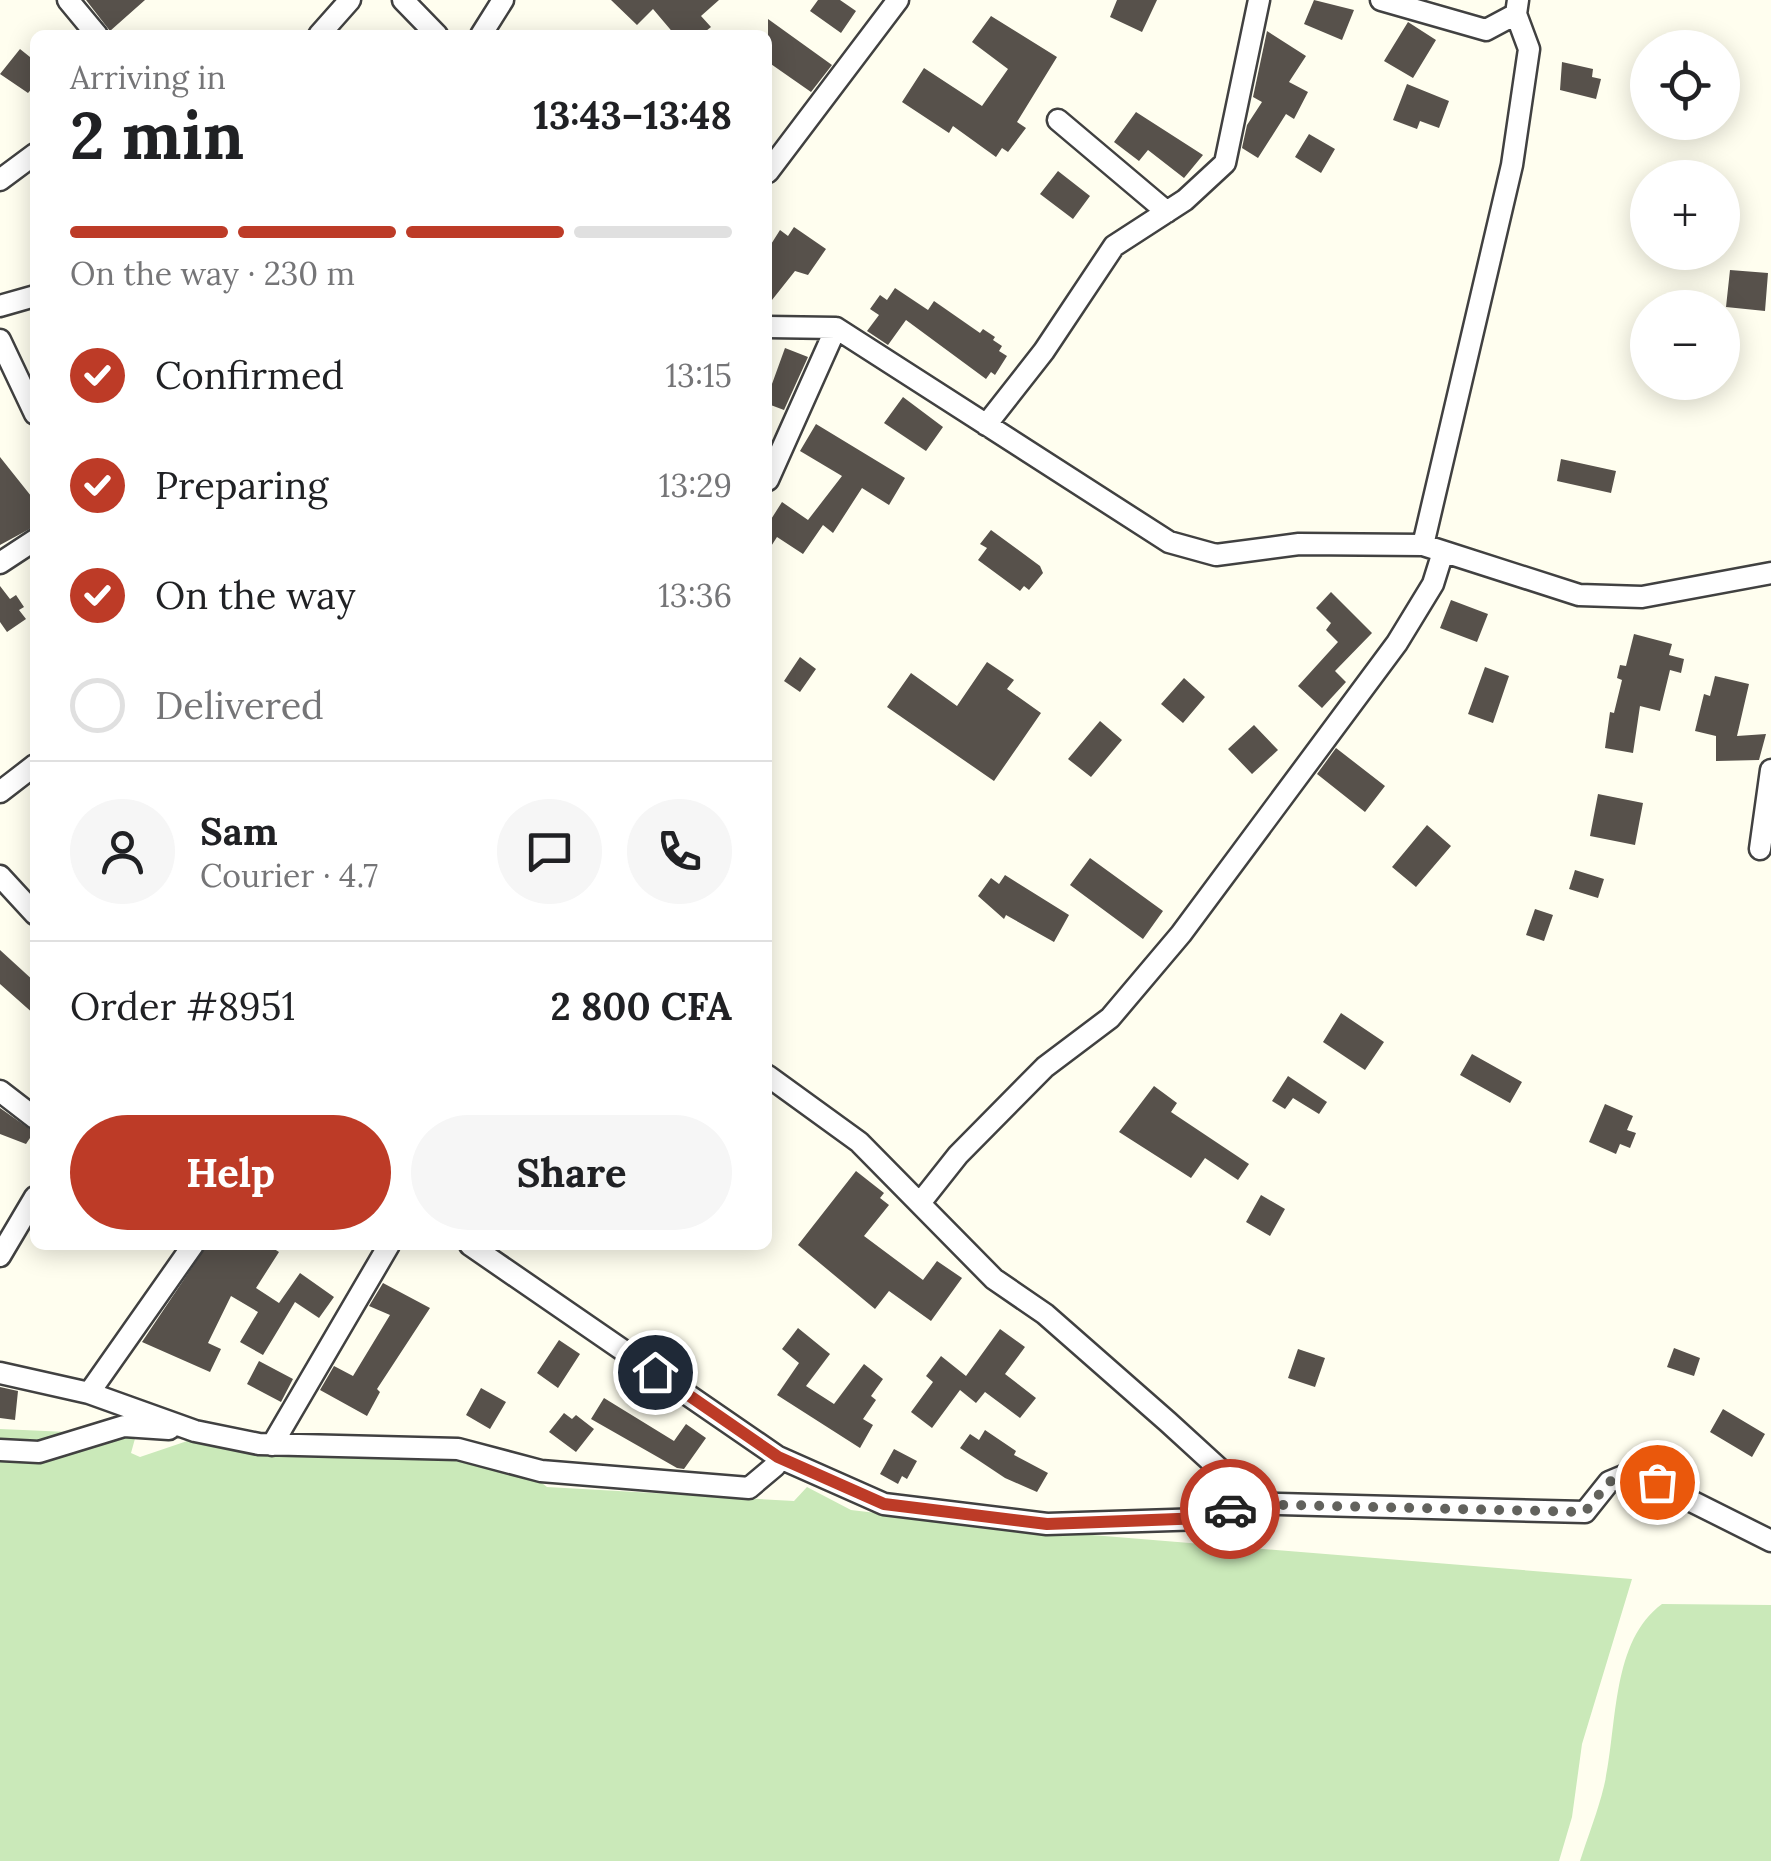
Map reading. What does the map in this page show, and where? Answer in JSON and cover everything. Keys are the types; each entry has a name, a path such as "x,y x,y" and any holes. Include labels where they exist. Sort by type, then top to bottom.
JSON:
{"street":[{"path":"68,0 94,30"},
{"path":"323,30 350,0"},
{"path":"403,0 433,30"},
{"path":"485,30 503,0"},
{"path":"772,167 898,0"},
{"path":"986,425 1044,351 1114,246 1167,212 1225,162 1259,0"},
{"path":"920,1203 958,1155 1045,1067 1110,1018 1181,934 1397,643 1433,584 1433,548 1512,165 1530,49 1517,7 1486,30 1381,0"},
{"path":"1058,120 1167,212"},
{"path":"0,180 30,158"},
{"path":"0,306 30,297"},
{"path":"772,327 836,328 1169,542 1216,555 1299,544 1433,548 1579,594 1642,597 1771,573"},
{"path":"772,471 836,328"},
{"path":"0,340 30,403"},
{"path":"0,563 30,543"},
{"path":"0,792 30,769"},
{"path":"1760,849 1771,770"},
{"path":"0,876 30,909"},
{"path":"772,1079 859,1142 994,1279 1045,1314 1238,1486 1245,1504"},
{"path":"0,1092 30,1114"},
{"path":"0,1256 30,1205"},
{"path":"89,1392 189,1250"},
{"path":"272,1444 386,1250"},
{"path":"477,1250 778,1457 884,1504 1047,1524 1204,1518 1245,1504 1585,1512 1609,1482 1633,1472 1771,1541"},
{"path":"0,1372 89,1392 195,1431"},
{"path":"0,1450 39,1452 124,1426 195,1431 272,1444 458,1449 541,1471 749,1488 778,1457"}],"green space":[{"path":"0,1429 136,1435 131,1453 140,1457 202,1436 379,1449 525,1470 547,1487 794,1501 807,1487 851,1510 994,1527 1632,1579 1582,1744 1572,1817 1559,1861 0,1861"},
{"path":"1662,1604 1771,1605 1771,1861 1580,1861 1604,1786 1624,1663 1645,1620"}],"building":[{"path":"86,0 145,0 111,30"},
{"path":"611,0 719,0 701,16 711,27 707,30 671,30 653,9 637,25"},
{"path":"818,0 840,0 856,11 841,33 810,11"},
{"path":"1117,0 1157,0 1142,32 1110,17"},
{"path":"1314,0 1354,10 1342,40 1304,24"},
{"path":"991,16 1057,57 1017,122 1026,128 1008,152 1002,148 996,157 953,126 949,133 902,102 924,68 982,106 1008,69 972,42"},
{"path":"768,19 832,65 811,92 772,65 772,30 768,30"},
{"path":"1408,22 1436,40 1413,78 1384,61"},
{"path":"1267,31 1306,56 1289,82 1308,92 1294,119 1286,114 1258,158 1242,148 1247,125 1262,102 1253,97"},
{"path":"20,49 30,57 28,93 0,74"},
{"path":"1562,62 1593,69 1592,77 1601,79 1596,99 1560,90"},
{"path":"1407,84 1449,101 1439,128 1420,121 1417,129 1393,120"},
{"path":"1136,112 1203,155 1184,178 1148,150 1139,161 1114,142"},
{"path":"1309,134 1335,149 1321,173 1295,157"},
{"path":"1058,171 1090,196 1073,219 1040,194"},
{"path":"794,227 826,249 808,275 795,271 772,300 772,243 780,230 788,236"},
{"path":"1730,270 1768,273 1765,311 1740,308 1740,290 1728,290"},
{"path":"895,288 928,310 934,301 980,333 983,329 995,337 993,340 1002,346 999,351 1007,356 995,375 991,372 986,379 906,320 888,345 867,331 879,315 870,309 880,295 887,300"},
{"path":"785,348 808,357 784,410 772,406 772,384"},
{"path":"903,397 943,427 926,451 884,423"},
{"path":"816,424 905,478 889,505 862,488 833,533 823,525 803,554 777,537 772,545 772,518 782,502 808,520 842,476 800,451"},
{"path":"0,457 30,495 30,529 0,545"},
{"path":"1561,459 1616,471 1611,493 1557,481"},
{"path":"991,530 1040,566 1043,573 1029,590 1024,586 1020,591 978,560 987,548 980,544"},
{"path":"0,586 10,599 16,595 26,619 7,632 0,622"},
{"path":"1331,592 1372,633 1335,671 1346,682 1322,708 1298,686 1338,642 1326,630 1331,623 1316,608"},
{"path":"1451,600 1488,614 1477,642 1440,628"},
{"path":"1634,634 1672,644 1669,655 1684,659 1681,673 1670,670 1660,711 1640,706 1633,753 1605,748 1610,712 1614,713 1622,680 1617,678 1620,665 1626,666"},
{"path":"800,657 816,669 800,692 784,681"},
{"path":"987,662 1014,680 1007,689 1041,713 994,781 887,707 911,673 957,706"},
{"path":"1485,667 1509,676 1493,723 1468,714"},
{"path":"1715,676 1749,684 1737,736 1766,734 1759,760 1716,761 1716,736 1695,731 1704,694 1710,696"},
{"path":"1184,678 1205,697 1183,723 1161,704"},
{"path":"1100,721 1122,740 1091,777 1068,759"},
{"path":"1254,725 1278,750 1252,774 1228,749"},
{"path":"1336,748 1385,786 1365,812 1317,774"},
{"path":"1598,794 1643,803 1635,845 1590,836"},
{"path":"1427,825 1451,846 1416,887 1392,867"},
{"path":"1090,858 1163,911 1143,939 1070,885"},
{"path":"1575,870 1604,879 1598,898 1569,889"},
{"path":"1005,875 1069,915 1054,942 1006,915 1004,919 978,896 991,878 999,884"},
{"path":"1535,909 1553,915 1544,941 1526,935"},
{"path":"0,950 30,977 30,1011 0,984"},
{"path":"1341,1013 1384,1042 1365,1070 1323,1042"},
{"path":"1472,1054 1522,1082 1510,1103 1460,1075"},
{"path":"1288,1076 1327,1102 1319,1114 1293,1098 1285,1109 1272,1101"},
{"path":"1154,1086 1177,1103 1171,1112 1249,1164 1238,1180 1205,1158 1191,1178 1119,1132"},
{"path":"1605,1104 1633,1116 1627,1130 1636,1133 1630,1148 1620,1144 1616,1154 1589,1142"},
{"path":"0,1108 30,1129 26,1144 0,1134"},
{"path":"856,1171 884,1193 880,1198 889,1205 864,1236 923,1280 937,1261 962,1278 931,1321 889,1291 875,1309 798,1245"},
{"path":"1261,1195 1285,1209 1270,1236 1246,1222"},
{"path":"204,1250 276,1250 279,1252 256,1288 279,1303 300,1273 334,1297 319,1318 295,1302 263,1355 240,1342 258,1312 231,1296 208,1343 221,1349 210,1372 142,1342"},
{"path":"383,1283 430,1308 377,1389 380,1392 367,1416 320,1390 334,1366 353,1376 390,1315 369,1306"},
{"path":"798,1328 830,1354 806,1386 834,1404 864,1364 883,1379 871,1396 876,1400 863,1419 873,1425 860,1448 777,1395 799,1363 782,1349"},
{"path":"1000,1329 1025,1347 1005,1374 1036,1398 1020,1418 985,1392 976,1403 960,1390 932,1428 911,1412 933,1382 926,1376 941,1356 966,1376"},
{"path":"559,1340 580,1354 558,1388 537,1373"},
{"path":"1674,1348 1700,1358 1694,1376 1667,1367"},
{"path":"1298,1349 1325,1358 1315,1387 1288,1378"},
{"path":"259,1361 293,1379 281,1402 247,1384"},
{"path":"0,1387 18,1391 15,1420 0,1418"},
{"path":"481,1388 506,1402 490,1429 466,1415"},
{"path":"604,1398 674,1441 686,1424 706,1438 684,1469 677,1468 591,1419"},
{"path":"1723,1409 1765,1434 1752,1457 1710,1432"},
{"path":"564,1413 572,1419 576,1415 594,1429 576,1452 549,1432"},
{"path":"985,1430 1016,1451 1014,1455 1048,1473 1037,1492 1005,1478 960,1448 970,1434 979,1440"},
{"path":"894,1449 917,1461 907,1479 902,1476 898,1484 880,1474"}],"way so far":[{"path":"1230,1509 1245,1504 1455,1512 1585,1512 1609,1482 1633,1472 1657,1482"}],"route":[{"path":"655,1372 778,1457 884,1504 1047,1524 1204,1518 1230,1509"}]}
